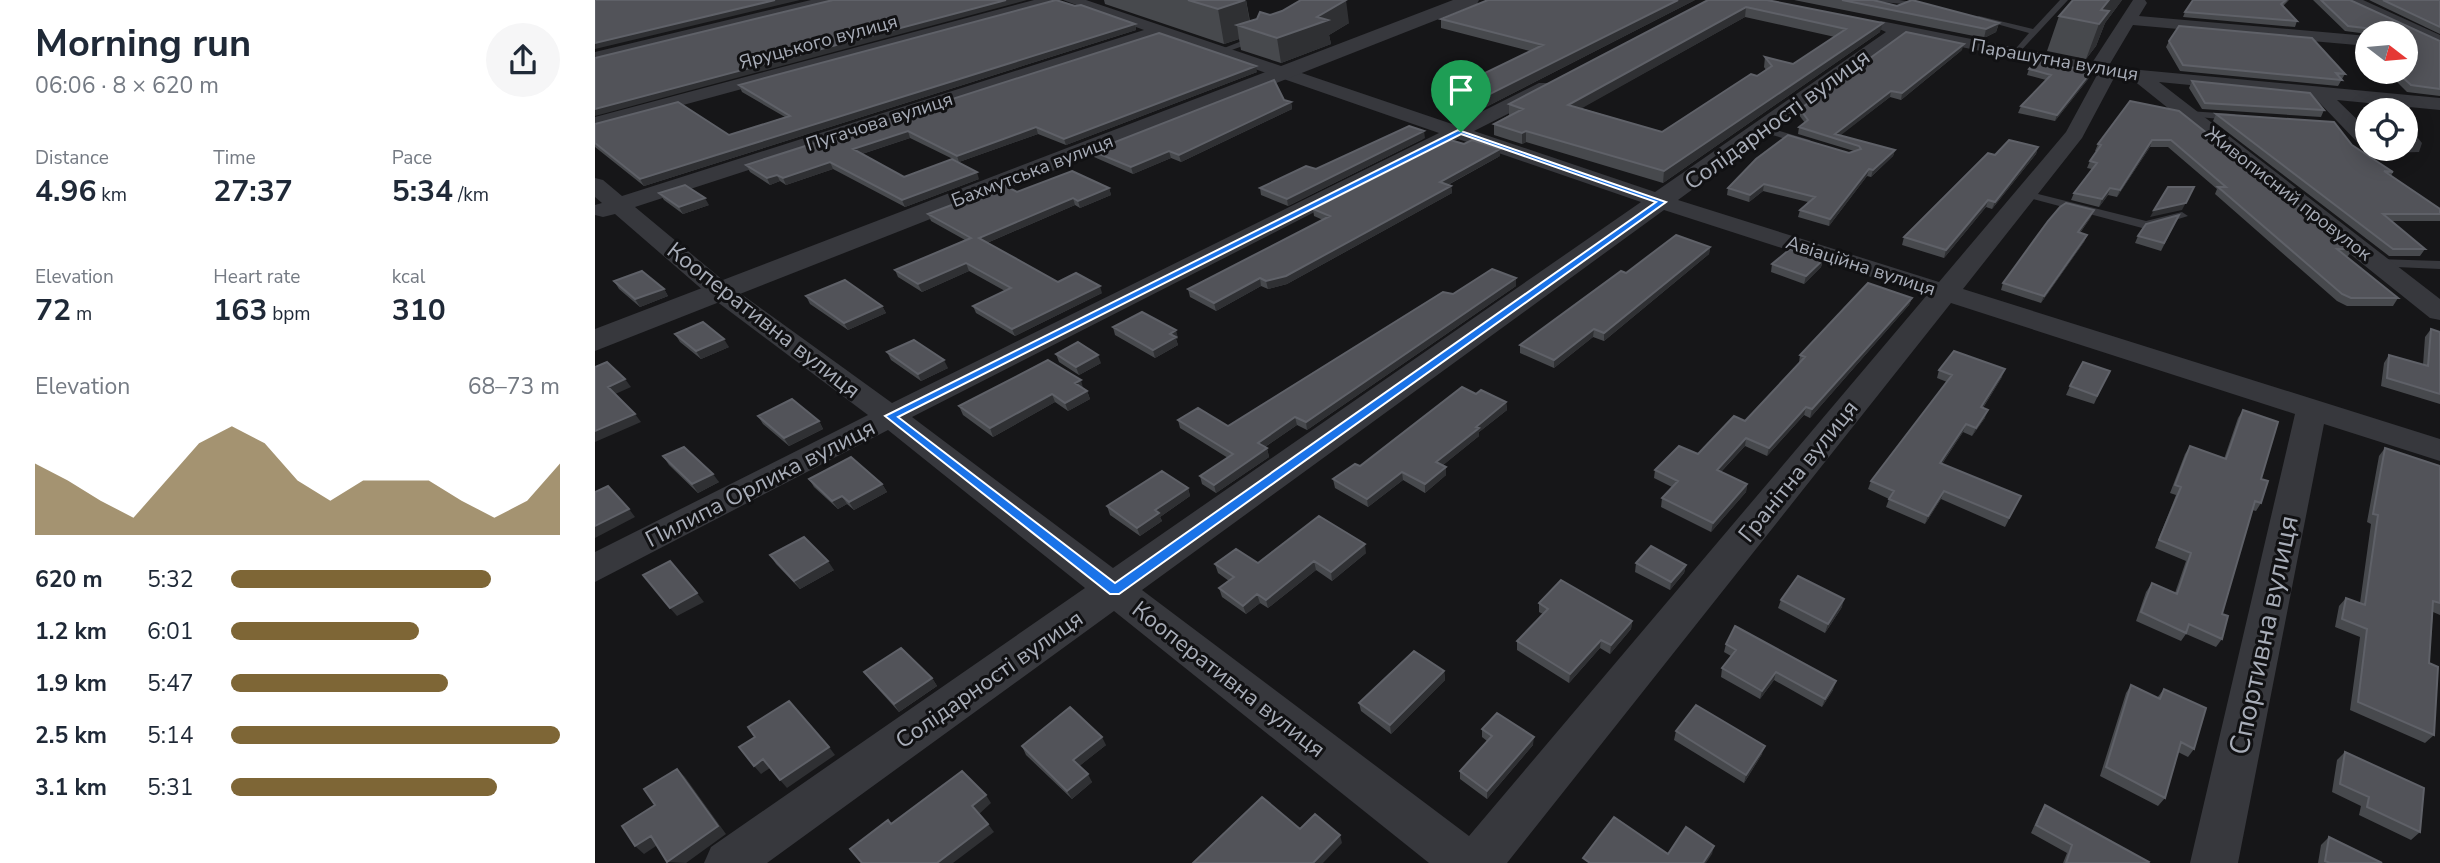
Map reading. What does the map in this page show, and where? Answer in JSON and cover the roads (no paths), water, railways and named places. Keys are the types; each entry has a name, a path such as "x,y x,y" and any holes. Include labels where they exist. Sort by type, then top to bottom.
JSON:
{"street":[{"path":"595,57 830,0"},
{"name":"Яруцького вулиця","path":"595,123 1052,0"},
{"name":"Бахмутська вулиця","path":"595,341 1470,0"},
{"name":"Гранітна вулиця","path":"1477,863 2075,134 2102,71 2141,0"},
{"path":"2350,0 2440,41"},
{"name":"Авіаційна вулиця","path":"1079,1 1662,202 2440,450"},
{"path":"2129,20 2355,40"},
{"name":"Парашутна вулиця","path":"1867,23 2102,71 2319,92 2355,99"},
{"name":"Пугачова вулиця","path":"595,213 1162,30"},
{"name":"Солідарності вулиця","path":"728,863 1662,202 1900,30"},
{"path":"2419,45 2440,47"},
{"name":"Живописний провулок","path":"2138,75 2440,312"},
{"name":"Пилипа Орлика вулиця","path":"595,568 890,416 1557,82"},
{"path":"2319,92 2342,123 2355,132"},
{"name":"Парашутна вулиця","path":"2418,104 2440,104"},
{"name":"Кооперативна вулиця","path":"595,185 721,292 890,416 1466,863"},
{"name":"Спортивна вулиця","path":"2214,863 2312,408"}],"lane":[{"path":"1865,0 1933,7"},
{"path":"2016,53 2064,0"},
{"path":"1973,17 2035,33"},
{"path":"1223,50 1257,38 1260,25"},
{"path":"2188,114 2242,117"},
{"path":"1763,129 1814,144"},
{"path":"2026,194 2146,225 2182,216"},
{"path":"2378,263 2440,265"}]}
